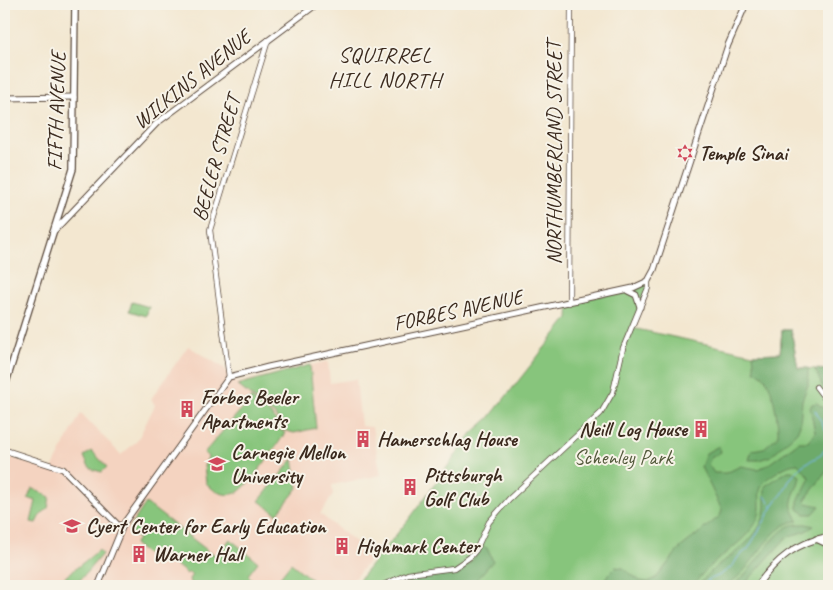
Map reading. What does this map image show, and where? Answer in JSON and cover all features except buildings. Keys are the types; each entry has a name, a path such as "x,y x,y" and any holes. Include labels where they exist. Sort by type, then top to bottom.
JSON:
{"highway":[{"name":"FIFTH AVENUE","path":"4,388 73,169 76,4"}],"main road":[{"name":"WILKINS AVENUE","path":"53,233 157,123 317,4"},
{"path":"648,281 654,270 728,45 746,4"},
{"path":"4,98 74,97"},
{"name":"FORBES AVENUE","path":"229,377 569,303 625,290 648,281"},
{"path":"625,290 636,294 640,307"},
{"path":"98,586 122,528 229,377"},
{"path":"4,450 63,469 122,528"},
{"path":"757,586 773,565 784,555 797,546 829,536"},
{"path":"815,539 829,545"}],"street":[{"name":"NORTHUMBERLAND STREET","path":"569,303 572,4"},
{"name":"BEELER STREET","path":"229,377 210,230 268,39"},
{"path":"381,586 408,574 454,568 470,558 496,513 524,484 580,434 608,403 616,383 623,348 649,286 648,281"},
{"path":"816,388 829,404"}],"shaded area":[{"name":"Carnegie Mellon University","path":"188,346 224,368 236,383 328,361 330,383 356,379 361,426 372,427 381,475 332,485 333,495 320,514 373,556 348,586 4,586 4,455 51,471 81,413 121,455 137,441 155,405 151,399"}],"green space":[{"name":"Schenley Park","path":"648,281 649,286 632,328 753,354 780,353 782,330 791,330 798,368 815,369 829,374 829,586 354,586 410,518 472,433 489,418 568,318 569,303 633,288"},
{"path":"132,302 149,307 146,316 129,311"},
{"path":"782,330 791,330 798,368 808,368 808,385 802,400 800,425 797,432 771,456 759,460 749,460 752,450 764,448 778,436 771,390 764,377 755,372 753,354 780,353"},
{"path":"310,365 316,428 294,433 283,430 275,415 237,385"},
{"path":"815,369 829,370 829,395 822,386"},
{"path":"251,398 273,416 279,429 285,433 263,465 243,488 234,494 220,493 206,483 204,466 208,457 204,453"},
{"path":"817,403 829,413 829,468 805,500 806,503 820,506 813,514 805,514 798,509 798,501 810,478 798,464 790,465 768,478 762,484 759,516 755,524 740,541 699,577 694,586 603,586 606,577 616,567 623,568 640,581 648,582 657,577 680,548 720,516 722,510 701,467 706,453 719,446 721,452 711,458 708,464 714,473 726,473 741,466 757,469 766,466 799,442 808,442 815,432 810,408 812,404"},
{"path":"92,451 107,467 102,472 90,468 87,464 84,456"},
{"path":"293,459 298,488 277,514 259,501"},
{"path":"788,471 792,471 800,476 792,504 792,509 798,521 787,524 777,531 732,582 719,587 699,586 714,569 753,536 760,526 764,514 765,486"},
{"path":"32,488 50,497 48,508 36,523 31,522 36,501 28,498"},
{"path":"146,503 207,550 206,552 209,554 210,552 217,556 230,539 258,562 248,575 258,586 191,586 189,579 192,575 189,572 187,574 157,549 150,557 134,544 138,539 131,533 132,531 129,528"},
{"path":"796,524 814,526 806,531 787,537 743,586 732,586 747,573 765,549 787,527"},
{"path":"482,547 487,548 493,561 475,581 473,586 390,586 420,576 449,574 457,571 474,559"},
{"path":"99,550 102,554 75,586 64,586 60,581"},
{"path":"291,563 313,581 309,586 290,586 279,578"}],"waterway":[{"path":"703,586 708,580 732,567 738,557 748,549 790,479 803,465 821,455 828,445 829,437 815,410"},
{"path":"765,496 773,508"},
{"path":"439,586 444,585"}],"place":[{"name":"Temple Sinai","path":"685,153"},
{"name":"Forbes Beeler Apartments","path":"187,409"},
{"name":"Neill Log House","path":"701,429"},
{"name":"Hamerschlag House","path":"363,439"},
{"name":"Carnegie Mellon University","path":"217,464"},
{"name":"Pittsburgh Golf Club","path":"410,487"},
{"name":"Cyert Center for Early Education","path":"72,526"},
{"name":"Highmark Center","path":"342,546"},
{"name":"Warner Hall","path":"139,554"}],"district":[{"name":"SQUIRREL HILL NORTH","path":"385,68"}]}
